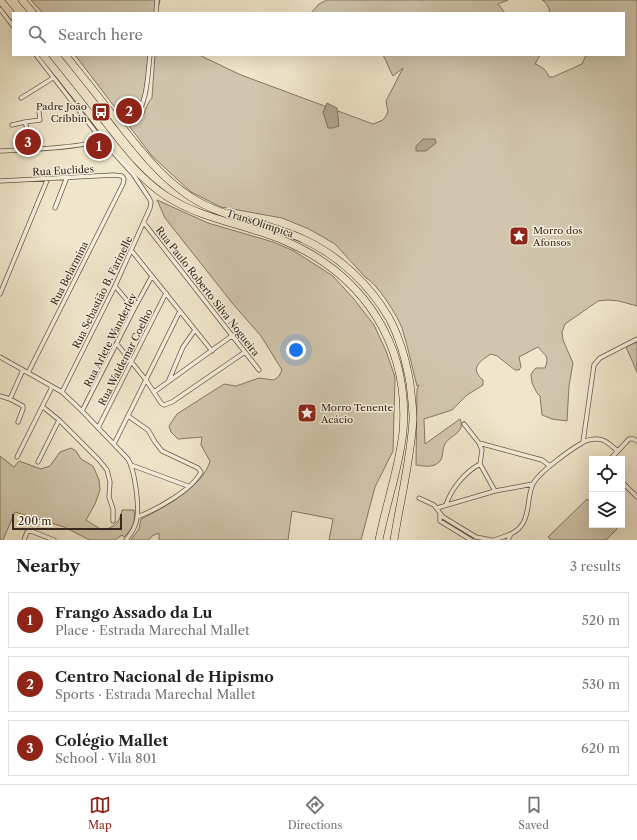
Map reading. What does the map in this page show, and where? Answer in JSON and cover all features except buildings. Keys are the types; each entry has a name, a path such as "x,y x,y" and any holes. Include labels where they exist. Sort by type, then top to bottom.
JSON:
{"highway":[{"path":"22,0 32,12"},
{"path":"1,5 12,15"},
{"path":"1,5 12,19"},
{"name":"TransOlímpica","path":"43,56 128,162 166,196 182,205 217,220 276,238 318,257 341,274 368,303 378,319 394,354 400,375 403,403 402,434 399,455 379,539"},
{"name":"TransOlímpica","path":"67,56 150,162 176,186 189,196 205,205 225,213 271,226 292,234 326,252 349,270 365,286 385,312 398,337 403,353 412,403 411,434 395,536"}],"street":[{"path":"156,12 157,0"},
{"path":"1,5 12,24"},
{"path":"0,151 74,146 97,142 101,139 37,56"},
{"path":"134,122 145,100 150,56"},
{"path":"21,98 54,78"},
{"path":"12,126 40,120 39,112"},
{"path":"25,122 32,149"},
{"name":"Rua Sebastião B. Farinelle","path":"62,392 115,286 144,223 151,202 150,198 133,174 101,139"},
{"name":"Rua Euclides","path":"0,181 114,175 122,176 124,180"},
{"path":"0,294 48,178"},
{"path":"55,208 67,178"},
{"name":"Rua Belarmina","path":"28,373 124,180"},
{"name":"Rua Paulo Roberto Silva Nogueira","path":"144,223 259,370"},
{"path":"131,250 212,351"},
{"name":"Rua Arlete Wanderley","path":"82,411 152,276"},
{"path":"115,286 134,309"},
{"name":"Rua Waldemar Coelho","path":"98,428 166,293"},
{"path":"114,444 180,311"},
{"path":"169,381 183,347 195,330"},
{"path":"154,392 233,335"},
{"path":"583,442 594,365 600,358 637,339"},
{"path":"117,344 164,405 170,404 245,352"},
{"path":"0,357 62,392 124,454 131,465 135,484 137,517 132,532 126,540"},
{"path":"10,400 23,370"},
{"path":"17,457 52,387"},
{"path":"0,396 23,407 18,422"},
{"path":"43,407 60,420 107,470 110,482 109,497 113,510 113,521"},
{"path":"128,416 148,430 162,451 199,469 201,472 188,486 173,498 156,509 137,517"},
{"path":"38,462 60,420"},
{"path":"464,424 479,443 482,450 480,464 495,491"},
{"path":"419,498 434,505 440,513 476,537 493,540 516,531 523,523 533,484 536,478 583,442 595,439 605,441 618,451"},
{"path":"613,456 630,440 634,439 637,441"},
{"path":"479,443 542,460 550,466"},
{"path":"446,505 451,492 468,472 480,464"},
{"path":"131,465 188,486"},
{"path":"437,508 495,491 533,484"},
{"path":"625,485 637,497"},
{"path":"440,513 440,521 471,540"},
{"path":"24,540 27,532 31,531 54,540"},
{"path":"508,540 511,534"}],"shaded area":[{"path":"31,0 160,0 157,12 42,12"},
{"path":"327,0 508,0 498,4 504,12 312,12 319,4"},
{"path":"542,0 637,0 637,306 619,301 598,301 565,324 562,332 563,340 573,363 569,386 567,421 552,419 542,415 540,396 532,383 531,375 536,368 545,368 547,360 546,356 538,347 519,357 521,367 519,370 515,370 497,356 491,354 483,359 476,368 479,376 483,380 483,385 467,395 452,410 424,419 425,444 460,419 461,428 447,441 443,449 441,459 436,465 416,465 417,389 419,385 417,386 402,328 392,309 376,286 366,278 335,244 309,229 282,218 221,207 191,192 152,156 76,56 150,56 139,122 152,98 155,56 201,56 241,75 373,124 383,120 386,116 388,112 386,101 403,68 393,76 383,56 539,56 535,64 544,69 549,77 553,77 582,64 586,56 625,56 625,12 550,12 548,5"},
{"path":"327,103 337,108 339,126 328,128 323,112"},
{"path":"423,139 435,139 436,143 426,151 416,151 416,146"},
{"path":"157,200 208,223 273,242 294,251 333,276 353,298 374,325 386,351 395,377 393,451 375,487 361,540 329,540 333,519 292,511 288,540 159,540 159,533 152,536 149,540 131,540 139,529 141,519 171,503 191,488 206,471 210,461 201,445 202,437 178,439 171,432 169,426 177,414 224,384 236,386 259,378 274,380 279,376 282,370 261,336 233,304 165,218"},
{"path":"637,342 637,372 626,347"},
{"path":"71,448 76,451 81,459 93,466 99,480 100,490 95,504 86,520 102,530 110,528 116,524 120,518 122,510 134,510 134,522 129,531 124,537 122,535 115,540 90,540 64,527 15,512 3,540 0,540 0,456 14,467 19,461 41,469 50,466 60,452"},
{"path":"587,499 589,501 589,528 617,529 606,540 551,540 548,537"}],"place":[{"name":"Centro Nacional de Hipismo","path":"129,111"},
{"name":"Padre João Cribbin","path":"101,112"},
{"name":"Colégio Mallet","path":"28,142"},
{"name":"Frango Assado da Lu","path":"99,146"},
{"name":"Morro dos Afonsos","path":"519,236"},
{"name":"Morro Tenente Acácio","path":"307,413"}]}
